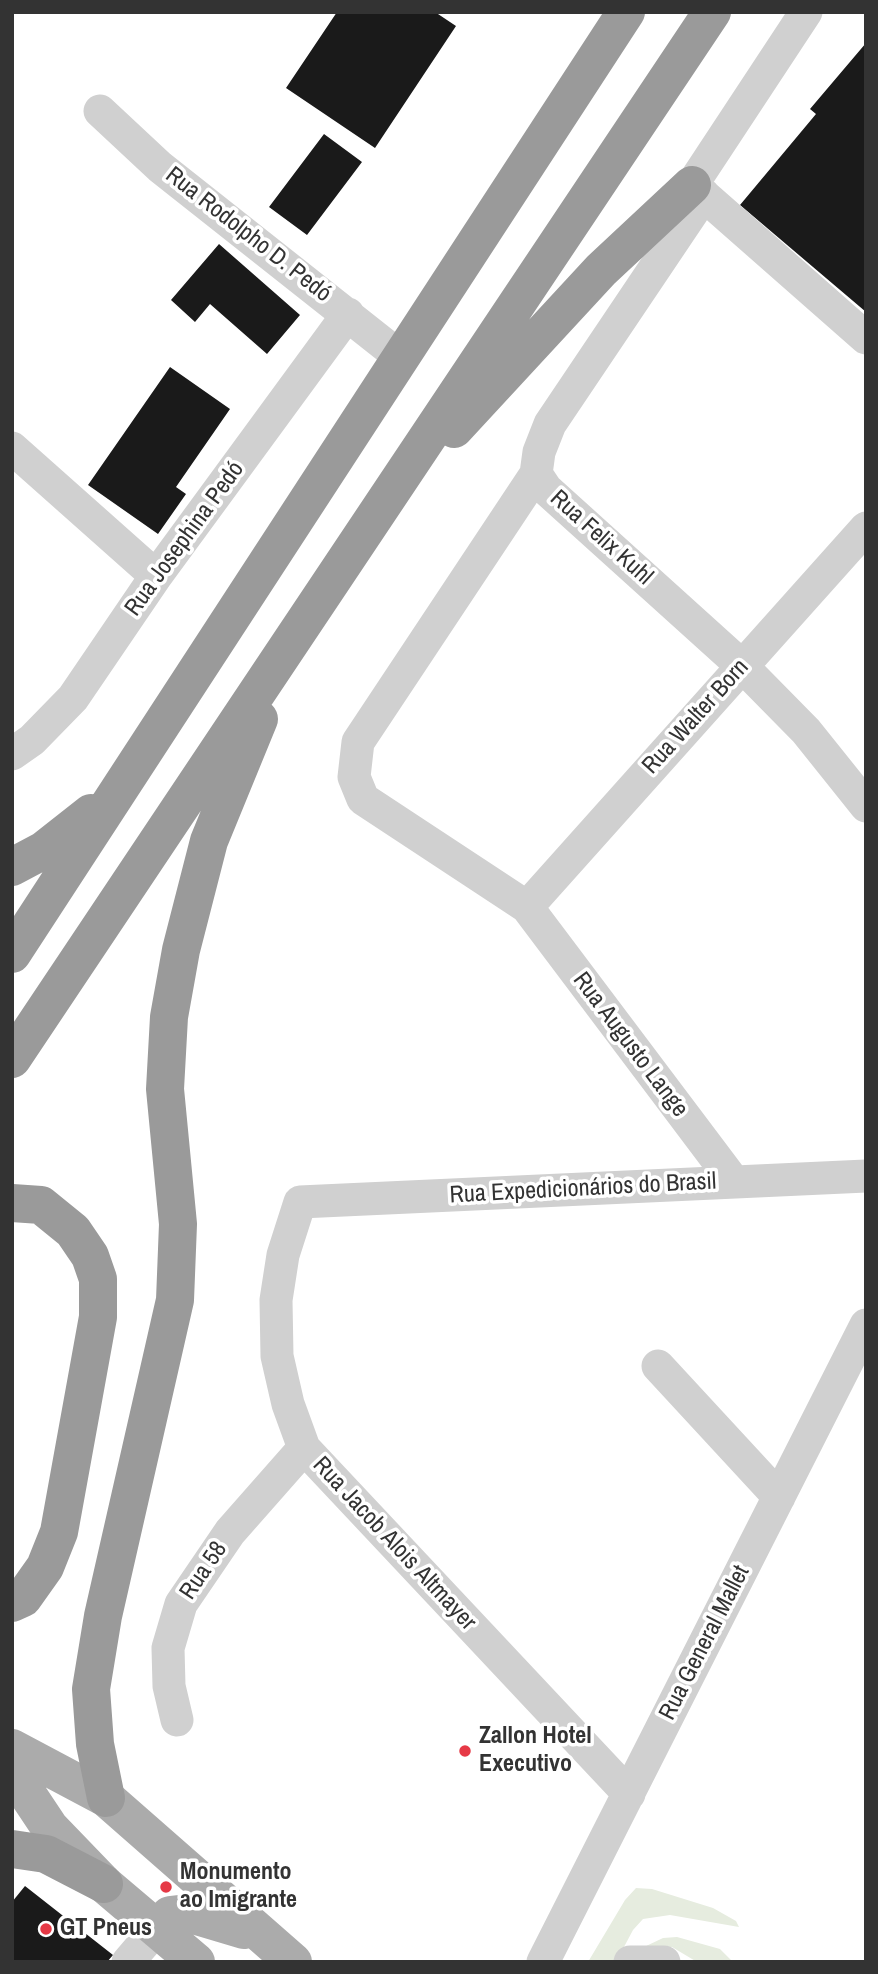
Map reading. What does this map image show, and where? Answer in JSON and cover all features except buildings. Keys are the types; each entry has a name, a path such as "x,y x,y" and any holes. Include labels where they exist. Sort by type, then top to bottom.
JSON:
{"highway":[{"path":"12,954 399,356 626,12"},
{"path":"12,1059 712,12"},
{"path":"382,503 448,436 601,270 698,190"},
{"path":"106,1798 95,1744 91,1689 103,1616 175,1300 178,1224 165,1089 169,1017 181,950 209,841 292,639"},
{"path":"12,867 44,850 115,795"},
{"path":"12,1203 41,1205 73,1231 90,1256 98,1279 98,1317 59,1532 46,1567 23,1598 12,1603"},
{"path":"12,1849 46,1854 104,1884"}],"main road":[{"path":"12,1748 106,1798 293,1962"},
{"path":"12,1771 50,1828 104,1884 196,1962"},
{"path":"157,1928 170,1915 187,1913 262,1936"}],"street":[{"name":"Rua Felix Kuhl","path":"806,12 698,190 550,424 539,452 536,474 545,489 742,666 806,730 866,806"},
{"name":"Rua Rodolpho D. Pedó","path":"100,111 160,167 399,356"},
{"path":"698,190 866,338"},
{"name":"Rua Josephina Pedó","path":"12,754 32,740 74,698 156,576 348,314"},
{"path":"12,448 156,576"},
{"name":"Rua Augusto Lange","path":"536,474 358,743 355,777 363,799 527,907 734,1182"},
{"name":"Rua Walter Born","path":"527,907 866,528"},
{"name":"Rua Expedicionários do Brasil","path":"300,1202 866,1176"},
{"name":"Rua Jacob Alois Altmayer","path":"300,1202 283,1255 276,1300 277,1356 288,1404 304,1448 629,1794"},
{"name":"Rua General Mallet","path":"543,1962 866,1325"},
{"path":"658,1366 779,1497"},
{"name":"Rua 58","path":"177,1720 169,1686 169,1648 181,1604 230,1532 304,1448"},
{"path":"128,1962 157,1928"},
{"path":"630,1962 664,1962"}],"shaded area":[{"path":"636,1888 652,1889 713,1908 736,1921 739,1927 670,1915 643,1919 633,1930 616,1962 588,1962 625,1900"},
{"path":"677,1937 720,1949 733,1962 697,1962 672,1947 659,1951 644,1947 663,1938"}],"place":[{"name":"Zallon Hotel Executivo","path":"465,1751"},
{"name":"Monumento ao Imigrante","path":"166,1887"},
{"name":"GT Pneus","path":"46,1929"}]}
